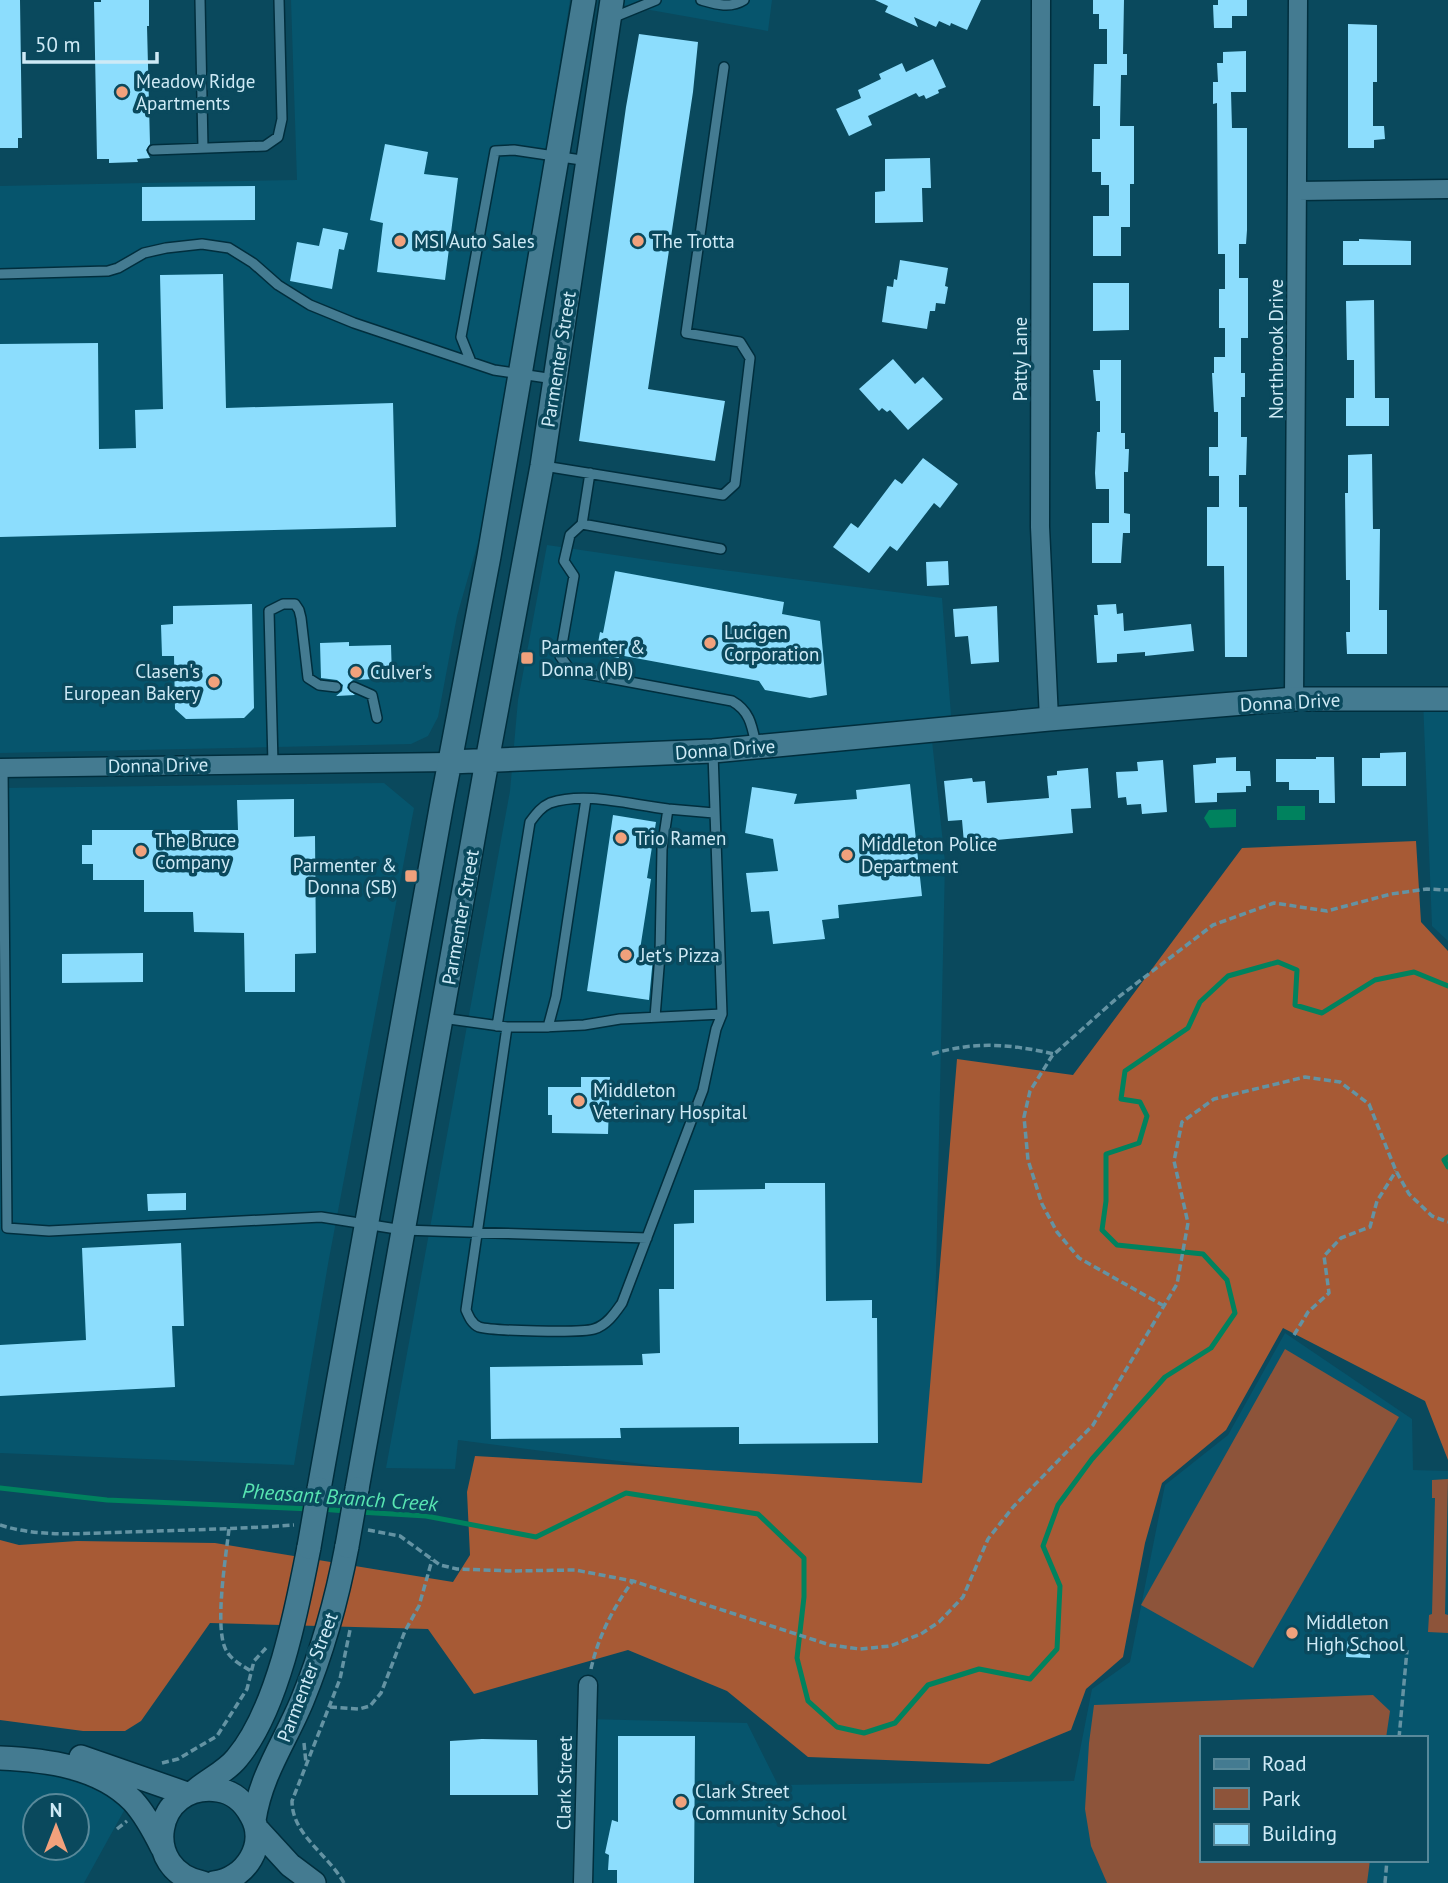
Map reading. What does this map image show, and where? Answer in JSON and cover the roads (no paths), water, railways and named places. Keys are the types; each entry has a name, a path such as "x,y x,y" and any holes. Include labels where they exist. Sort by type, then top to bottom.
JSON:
{"street":[{"name":"Parmenter Street","path":"191,1792 236,1760 256,1730 270,1698 297,1612 522,375 584,0"},
{"name":"Patty Lane","path":"1041,0 1040,527 1049,719"},
{"name":"Northbrook Drive","path":"1294,699 1298,0"},
{"name":"Parmenter Street","path":"255,1824 258,1795 320,1655 353,1538 357,1489 486,761 542,466 611,10"},
{"path":"1298,191 1448,189"},
{"name":"Donna Drive","path":"2,768 450,762 713,751 1294,699 1448,699"},
{"name":"Clark Street","path":"583,1883 588,1685"},
{"path":"0,1748 29,1748 96,1761 191,1792"},
{"path":"0,1758 62,1765 103,1780 131,1798 147,1820 170,1863 180,1874 193,1881 216,1883 235,1876 246,1867 257,1842 255,1824"},
{"path":"163,1850 163,1824 176,1801 191,1792 209,1788 224,1790 247,1807 255,1824 290,1865 314,1883"}],"lane":[{"path":"200,0 203,148"},
{"path":"153,150 265,146 278,138 282,120 279,0"},
{"path":"611,10 656,0"},
{"path":"701,0 720,6 738,4 744,0"},
{"path":"542,466 723,495 735,484 750,358 740,342 686,333 724,67"},
{"path":"471,362 461,337 495,151 514,150 588,161"},
{"path":"0,274 108,271 144,253 166,248 202,244 229,248 310,305 354,323 494,370 555,379"},
{"path":"590,473 582,524 570,535 564,561 574,576 560,656 571,671 732,701 746,711 757,747"},
{"path":"582,524 721,549"},
{"path":"273,763 269,611 283,604 295,604 299,610 308,678 319,685 335,687"},
{"path":"354,688 372,695 377,718"},
{"path":"507,1027 466,1310 470,1320 477,1326 496,1330 595,1329 610,1319 622,1303 703,1090 716,1029 722,1014 713,751"},
{"path":"2,768 7,1228 48,1231 321,1217 404,1230 647,1238"},
{"path":"496,1026 530,822 539,810 551,803 586,799 667,810 715,813"},
{"path":"548,1027 556,997 586,799"},
{"path":"654,1017 660,955 662,849 667,810"},
{"path":"442,1018 507,1027 548,1027 722,1014"}],"waterway":[{"name":"Pheasant Branch Creek","path":"359,1512 426,1516 536,1537 626,1493 758,1514 804,1558 804,1597 797,1658 808,1701 837,1727 864,1733 895,1723 928,1685 979,1669 1030,1679 1057,1649 1060,1586 1043,1546 1058,1505 1092,1459 1165,1377 1211,1348 1235,1313 1227,1280 1203,1254 1117,1245 1102,1230 1106,1201 1106,1154 1139,1143 1147,1116 1140,1102 1121,1099 1125,1071 1188,1028 1200,1002 1228,976 1278,962 1297,970 1295,1005 1322,1013 1375,980 1414,972 1448,986"},
{"name":"Pheasant Branch Creek","path":"1448,1157 1444,1160 1448,1167"},
{"name":"Pheasant Branch Creek","path":"0,1488 107,1500 311,1509"},
{"name":"Pheasant Branch Creek","path":"321,1509 346,1511"}],"place":[{"name":"Meadow Ridge Apartments","path":"122,92"},
{"name":"MSI Auto Sales","path":"400,241"},
{"name":"The Trotta","path":"638,241"},
{"name":"Lucigen Corporation","path":"710,643"},
{"name":"Parmenter & Donna (NB)","path":"527,658"},
{"name":"Culver's","path":"356,672"},
{"name":"Clasen's European Bakery","path":"214,682"},
{"name":"Trio Ramen","path":"621,838"},
{"name":"The Bruce Company","path":"141,851"},
{"name":"Middleton Police Department","path":"847,855"},
{"name":"Parmenter & Donna (SB)","path":"411,876"},
{"name":"Jet's Pizza","path":"626,955"},
{"name":"Middleton Veterinary Hospital","path":"579,1101"},
{"name":"Middleton High School","path":"1292,1633"},
{"name":"Clark Street Community School","path":"681,1802"}]}
